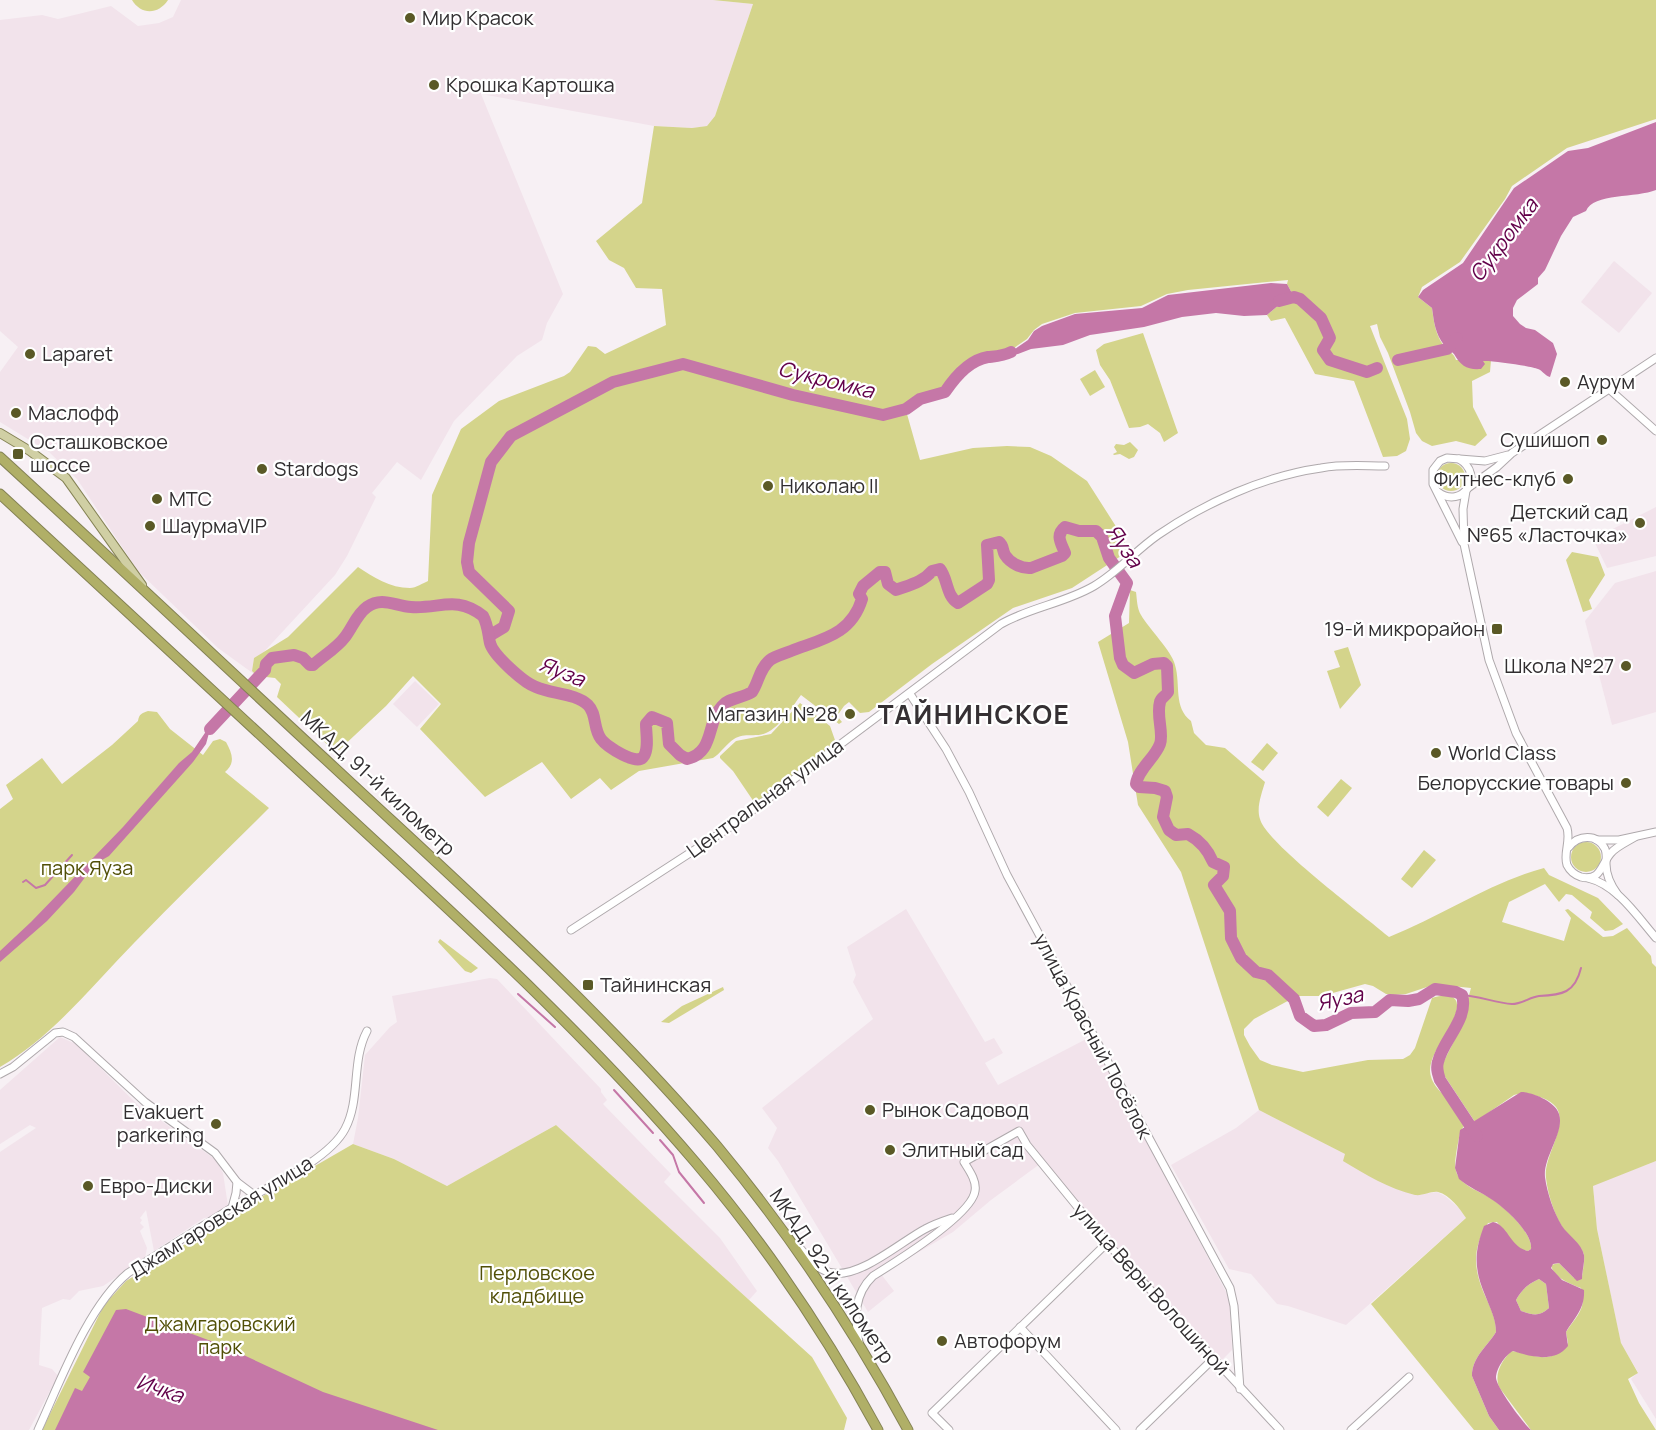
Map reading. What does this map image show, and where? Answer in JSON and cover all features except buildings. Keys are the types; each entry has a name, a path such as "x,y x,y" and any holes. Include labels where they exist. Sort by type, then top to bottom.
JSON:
{"highway":[{"name":"МКАД, 91-й километр","path":"0,458 490,912 578,997 659,1081 718,1148"},
{"path":"0,494 42,533"},
{"name":"МКАД, 92-й километр","path":"42,533 472,931 564,1019 640,1098 698,1165 761,1245 812,1318 878,1430"},
{"name":"МКАД, 92-й километр","path":"718,1148 782,1229 834,1304 908,1430"}],"main road":[{"path":"0,433 30,451 66,478 109,541 153,599"},
{"path":"0,500 42,533"}],"street":[{"path":"1437,491 1451,497 1460,495 1512,453 1656,358"},
{"path":"1609,389 1656,432"},
{"path":"1464,544 1432,479 1434,468 1442,460 1452,458 1490,460 1512,453"},
{"path":"1459,459 1470,471 1471,479 1463,509 1464,544 1489,660 1506,711 1537,775 1566,825 1569,835 1566,859 1569,869 1577,876 1604,884 1618,895 1656,938"},
{"name":"Центральная улица","path":"571,930 730,828 1001,624 1025,612 1075,596 1111,575 1143,546 1167,529 1232,495 1283,476 1321,468 1385,465"},
{"name":"улица Красный Посёлок","path":"910,694 946,749 1007,875 1230,1288 1234,1306 1240,1389"},
{"path":"1566,825 1575,832 1592,838 1613,841 1656,832"},
{"path":"1588,878 1600,873 1612,852 1635,837"},
{"path":"1569,847 1577,839 1592,838 1605,849 1610,880 1618,895"},
{"name":"Джамгаровская улица","path":"38,1430 96,1310 112,1288 129,1273 232,1208 317,1159 344,1131 350,1116 360,1049 367,1031"},
{"path":"0,1074 13,1067 55,1033 63,1032 74,1037 145,1102 215,1153 237,1182 254,1195"},
{"name":"улица Веры Волошиной","path":"957,1216 968,1205 975,1192 974,1180 964,1162 1019,1131 1027,1145 1107,1243 1280,1430"},
{"path":"232,1208 237,1193 237,1182"},
{"path":"782,1229 812,1262 823,1270 835,1274 857,1269 927,1228 957,1216"},
{"path":"859,1346 856,1316 860,1292 865,1283 931,1238 957,1216"},
{"path":"949,1430 932,1413 1107,1243"},
{"path":"1020,1327 1116,1430"},
{"path":"1140,1430 1213,1359"},
{"path":"1351,1430 1408,1377"}],"shaded area":[{"path":"181,0 713,0 753,4 715,116 707,126 692,128 654,126 481,94 563,294 547,323 542,340 517,356 454,421 421,480 397,462 372,493 376,497 335,575 261,655 254,658 252,671 258,677 218,648 138,571 77,479 49,452 0,422 0,372 18,347 0,331 0,20 42,15 58,19 111,6 138,26 159,23 173,17"},
{"path":"1614,261 1652,293 1619,333 1581,302"},
{"name":"Детский сад №65 «Ласточка»","path":"1656,507 1656,556 1607,568 1593,539"},
{"name":"Школа №27","path":"1656,571 1656,712 1612,725 1585,621 1615,583"},
{"path":"415,681 439,704 417,727 393,704"},
{"path":"906,909 985,1042 994,1038 1003,1053 985,1063 998,1085 1092,1036 1226,1292 1230,1303 1232,1350 1220,1362 1125,1258 1044,1161 991,1200 953,1232 881,1274 894,1291 868,1312 768,1148 777,1128 762,1108 873,1019 853,982 856,975 847,947"},
{"path":"490,978 497,979 601,1089 607,1100 603,1104 671,1174 664,1182 720,1238 757,1291 749,1300 556,1125 447,1186 394,1159 353,1144 365,1055 397,1022 392,996"},
{"path":"60,1037 76,1044 143,1110 216,1160 223,1173 228,1206 212,1217 204,1218 154,1251 146,1210 140,1218 142,1220 140,1223 144,1227 140,1231 147,1248 145,1258 103,1286 79,1291 70,1300 63,1299 42,1308 39,1365 52,1369 58,1376 29,1430 0,1430 0,1152 36,1128 30,1125 0,1144 0,1090"},
{"path":"1259,1110 1345,1154 1417,1195 1437,1192 1445,1196 1460,1209 1466,1218 1346,1325 1277,1304 1251,1274 1229,1269 1171,1165 1236,1128"},
{"path":"1656,1161 1656,1419 1631,1379 1638,1372 1621,1344 1597,1229 1593,1185"}],"green space":[{"path":"132,0 168,0 155,11 145,11"},
{"path":"713,0 1656,0 1656,119 1567,148 1512,186 1460,262 1422,287 1418,297 1432,308 1438,336 1456,360 1491,360 1490,372 1472,381 1473,407 1487,435 1475,446 1456,441 1432,446 1422,441 1416,433 1377,324 1370,326 1407,419 1410,439 1406,451 1397,456 1383,457 1354,381 1315,374 1285,318 1271,321 1267,315 1280,304 1294,297 1287,284 1288,280 1188,290 1167,294 1141,306 1075,313 1042,324 1027,339 1011,350 977,360 955,374 944,390 920,397 905,407 920,460 973,448 1007,446 1030,447 1051,456 1087,481 1124,539 1125,545 1121,556 1072,588 1013,608 932,664 869,712 860,713 849,702 837,716 842,722 839,724 801,695 771,730 762,734 738,737 713,758 639,771 611,790 600,778 571,799 542,762 485,797 420,729 441,704 413,676 386,706 339,750 332,749 277,697 281,684 275,678 266,677 262,681 252,671 254,658 288,637 358,567 376,578 403,588 412,588 428,581 432,495 461,429 499,401 564,376 570,372 588,346 596,347 605,354 666,325 662,289 636,288 624,268 609,260 596,241 642,203 654,126 692,128 707,126 715,116 753,4"},
{"path":"1143,333 1178,433 1164,442 1160,433 1148,424 1129,428 1110,380 1100,365 1096,350 1104,344"},
{"path":"1095,370 1105,387 1090,396 1080,379"},
{"path":"1130,442 1138,450 1134,457 1129,459 1120,454 1113,454 1117,452 1114,447 1116,444 1124,445"},
{"path":"1451,463 1461,467 1465,477 1461,487 1451,491 1441,487 1437,477 1441,467"},
{"path":"1572,552 1598,557 1605,575 1589,600 1592,609 1583,612 1566,560"},
{"path":"1130,590 1136,592 1141,615 1173,659 1180,702 1185,715 1191,721 1194,733 1206,745 1225,748 1265,782 1259,810 1260,819 1266,830 1297,861 1389,937 1504,882 1544,868 1549,875 1598,898 1623,924 1613,930 1605,931 1590,918 1592,912 1572,895 1566,894 1559,902 1545,884 1509,902 1502,922 1564,941 1571,918 1565,910 1568,909 1603,937 1613,936 1627,928 1651,956 1652,963 1656,967 1656,1161 1593,1186 1597,1229 1621,1343 1638,1373 1628,1379 1639,1403 1656,1430 1531,1430 1499,1387 1500,1368 1511,1351 1548,1357 1555,1355 1568,1343 1566,1332 1582,1307 1583,1295 1581,1288 1555,1274 1551,1265 1559,1263 1574,1278 1582,1279 1584,1255 1559,1222 1547,1185 1546,1170 1558,1132 1559,1114 1556,1107 1542,1098 1530,1094 1519,1094 1514,1095 1475,1122 1442,1072 1442,1065 1459,1031 1471,988 1430,986 1406,994 1393,995 1365,984 1322,996 1297,996 1254,1019 1244,1029 1244,1035 1260,1060 1303,1072 1368,1060 1403,1059 1415,1048 1432,998 1450,996 1456,1000 1456,1014 1433,1057 1430,1071 1433,1082 1453,1106 1464,1126 1457,1148 1456,1171 1462,1181 1492,1199 1511,1215 1528,1236 1531,1249 1522,1250 1513,1243 1497,1222 1488,1223 1477,1248 1477,1273 1493,1316 1496,1332 1474,1363 1472,1376 1489,1416 1499,1430 1474,1430 1371,1304 1466,1218 1447,1196 1438,1192 1415,1195 1387,1185 1343,1161 1345,1154 1259,1110 1181,872 1138,805 1128,742 1098,642 1129,623"},
{"path":"1348,647 1361,685 1340,709 1327,671 1340,667 1334,651"},
{"path":"800,703 830,726 836,743 757,803 754,802 720,756 736,741 771,734"},
{"name":"парк Яуза","path":"148,711 157,712 170,729 203,755 213,741 220,739 226,742 232,761 225,772 269,808 54,1026 19,1055 0,1067 0,809 13,799 6,785 42,758 62,784 112,745 138,721 141,714"},
{"path":"1267,743 1278,753 1263,771 1251,762"},
{"path":"1341,779 1352,788 1328,817 1317,807"},
{"path":"1586,842 1597,846 1601,857 1597,868 1586,872 1575,868 1571,857 1575,846"},
{"path":"1424,850 1436,860 1412,888 1401,879"},
{"path":"440,939 478,968 471,973 465,971 438,942"},
{"path":"723,987 724,990 669,1023 661,1022 682,1006"},
{"name":"Перловское кладбище","path":"556,1125 812,1357 847,1418 844,1430 42,1430 104,1305 126,1281 263,1196 353,1144 394,1159 447,1186"},
{"path":"1539,1279 1546,1284 1549,1308 1536,1314 1521,1311 1516,1300 1526,1287"}],"water":[{"path":"1656,122 1656,190 1597,201 1586,211 1573,217 1545,270 1538,278 1538,284 1517,300 1513,308 1513,316 1520,324 1535,330 1553,343 1557,354 1550,377 1538,369 1527,366 1483,361 1485,364 1481,369 1476,369 1468,368 1459,362 1439,336 1432,308 1418,297 1423,290 1463,263 1514,188 1568,151 1588,148"},
{"path":"1271,283 1287,284 1294,301 1280,304 1267,315 1244,316 1216,313 1182,317 1144,327 1090,335 1063,345 996,357 1012,351 1042,326 1075,314 1142,308 1168,295"},
{"path":"220,715 224,720 209,733 206,744 193,762 109,856 95,864 74,892 47,921 0,962 0,951 123,827 179,763 192,752"},
{"path":"1521,1092 1543,1098 1559,1114 1559,1129 1547,1161 1545,1177 1549,1196 1559,1221 1583,1251 1582,1279 1577,1281 1559,1263 1553,1264 1551,1268 1562,1280 1584,1290 1584,1297 1579,1312 1566,1332 1568,1346 1563,1351 1550,1357 1542,1357 1513,1351 1499,1367 1497,1383 1531,1430 1499,1430 1489,1416 1472,1376 1474,1363 1496,1332 1494,1318 1477,1269 1478,1244 1484,1226 1493,1222 1498,1224 1522,1249 1528,1251 1531,1249 1523,1228 1510,1214 1487,1196 1459,1179 1455,1168 1460,1130","holes":["1539,1279 1546,1284 1549,1308 1536,1314 1521,1311 1516,1300 1523,1290"]},
{"name":"Ичка","path":"126,1309 224,1346 323,1392 438,1430 55,1430 75,1388 82,1391 90,1377 83,1372 116,1310"}],"waterway":[{"name":"Сукромка","path":"1279,301 1294,297 1300,299 1321,318 1330,338 1323,350 1330,360 1367,372 1377,368"},
{"name":"Сукромка","path":"1398,360 1447,349 1457,338"},
{"name":"Сукромка","path":"489,636 504,627 509,611 469,572 467,562 469,543 491,462 511,436 613,382 683,364 793,395 883,415 906,409 920,399 945,392 958,375 969,365 981,359 1011,352"},
{"name":"Яуза","path":"210,729 265,670 266,664 272,658 294,655 313,665 342,641 360,613 367,607 378,602 421,607 456,604 483,616 492,648 524,680 542,689 577,698 588,705 593,713 601,739 616,751 629,758 641,759 646,753 646,724 652,717 667,723 669,744 687,759 696,755 706,744 714,720 722,706 728,701 752,692 770,660 824,639 851,621 862,599 859,594 863,586 880,572 885,572 888,584 896,590 916,583 932,571 940,569 951,596 958,603 987,584 989,580 987,545 999,542 1010,561 1031,568 1065,553 1060,536 1065,527 1079,531 1096,531 1102,537 1109,558 1127,583 1115,616 1120,658 1123,665 1134,673 1153,664 1164,663 1167,666 1168,692 1161,699 1159,707 1160,744 1140,773 1136,784 1139,787 1165,791 1167,797 1163,817 1169,830 1176,835 1192,836 1206,849 1213,862 1224,867 1223,876 1214,885 1230,911 1231,938 1241,958 1256,972 1268,975 1294,999 1300,1016 1314,1026 1326,1025 1351,1013 1375,1012 1390,1000 1419,999 1435,989 1462,995 1463,1004 1459,1021 1441,1054 1437,1069 1440,1080 1477,1136"},
{"path":"23,882 26,880 36,888 45,885 72,855"},
{"path":"1462,995 1516,1004 1566,991 1575,983 1581,968"},
{"path":"518,994 555,1027"},
{"path":"614,1090 653,1133"},
{"path":"660,1140 673,1155 679,1172 704,1203"}],"place":[{"name":"Мир Красок","path":"410,18"},
{"name":"Крошка Картошка","path":"434,85"},
{"name":"Laparet","path":"30,354"},
{"name":"Аурум","path":"1565,382"},
{"name":"Маслофф","path":"16,413"},
{"name":"Сушишоп","path":"1602,440"},
{"name":"Осташковское шоссе","path":"18,454"},
{"name":"Stardogs","path":"262,469"},
{"name":"Фитнес-клуб","path":"1568,479"},
{"name":"Николаю II","path":"768,486"},
{"name":"МТС","path":"157,499"},
{"name":"Детский сад №65 «Ласточка»","path":"1640,523"},
{"name":"ШаурмаVIP","path":"150,526"},
{"name":"19-й микрорайон","path":"1497,629"},
{"name":"Школа №27","path":"1626,666"},
{"name":"Магазин №28","path":"850,714"},
{"name":"World Class","path":"1436,753"},
{"name":"Белорусские товары","path":"1626,783"},
{"name":"Тайнинская","path":"588,985"},
{"name":"Рынок Садовод","path":"870,1110"},
{"name":"Evakuert parkering","path":"216,1124"},
{"name":"Элитный сад","path":"890,1150"},
{"name":"Евро-Диски","path":"88,1186"},
{"name":"Автофорум","path":"942,1341"}],"district":[{"name":"ТАЙНИНСКОЕ","path":"974,715"}],"park label":[{"name":"Джамгаровский парк","path":"220,1336"}]}
